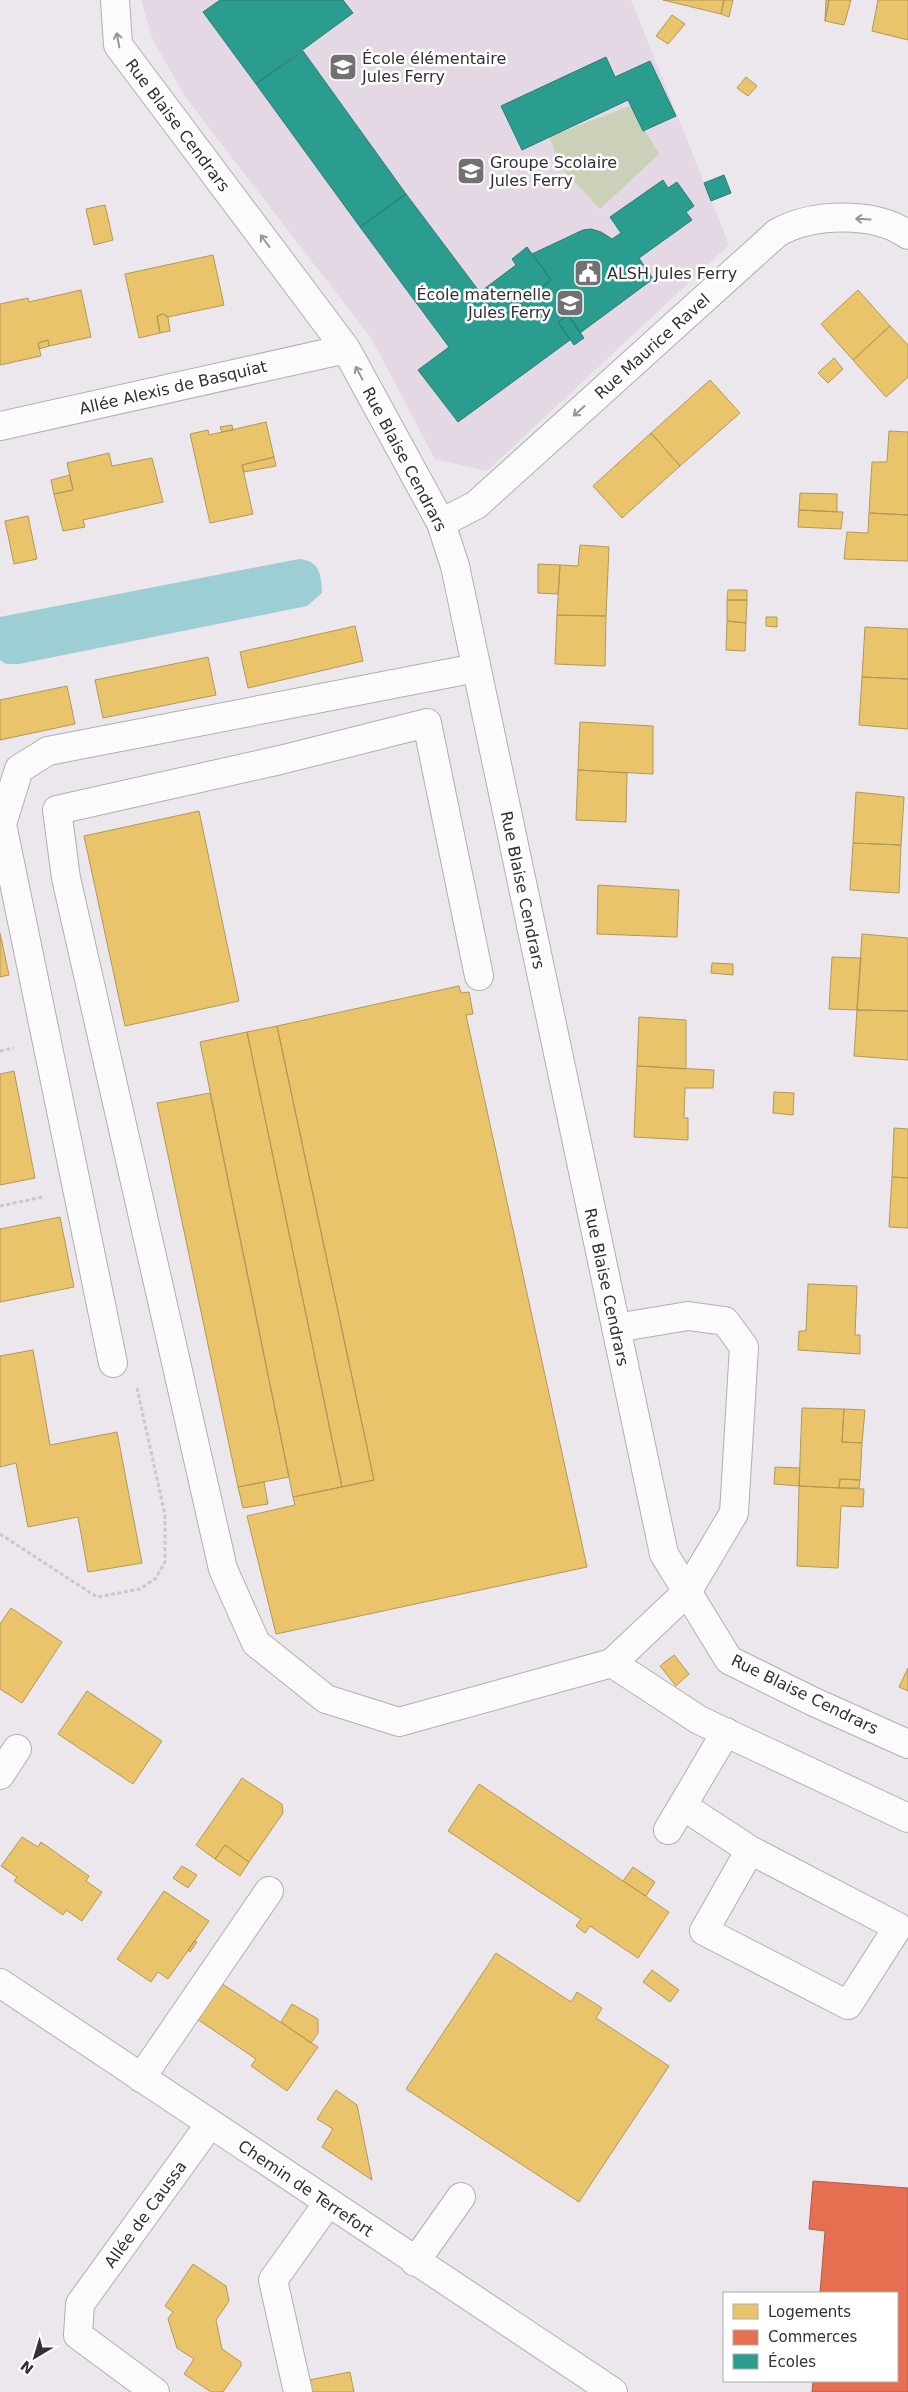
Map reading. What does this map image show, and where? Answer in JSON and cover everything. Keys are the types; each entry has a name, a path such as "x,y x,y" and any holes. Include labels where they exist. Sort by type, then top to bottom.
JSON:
{"street":[{"name":"Rue Blaise Cendrars","path":"115,0 118,45 346,349 441,523 455,566 664,1554 729,1660 814,1702 908,1744"},
{"name":"Rue Maurice Ravel","path":"441,523 476,505 776,233 791,225 807,221 864,218 892,225 908,235"},
{"name":"Allée Alexis de Basquiat","path":"0,426 346,349"},
{"path":"112,1363 2,824 19,770 48,752 476,668"},
{"path":"479,976 427,723 280,760 57,810 66,878 223,1569 256,1643 326,1699 399,1722 612,1663 687,1592 734,1513 744,1347 725,1321 688,1316 616,1328"},
{"path":"612,1663 699,1720 908,1818"},
{"path":"668,1830 726,1732"},
{"path":"0,1775 17,1749"},
{"path":"683,1806 750,1850 898,1927 848,2005 704,1931 750,1850"},
{"path":"141,2078 269,1891"},
{"name":"Chemin de Terrefort","path":"0,1983 415,2262 613,2392"},
{"name":"Allée de Caussa","path":"154,2392 78,2335 80,2304 210,2124"},
{"path":"415,2262 461,2197"},
{"path":"298,2392 273,2280 328,2203"}],"path":[{"path":"0,1206 77,1190"},
{"path":"0,1534 97,1597 140,1589 156,1578 165,1562 165,1515 136,1382"}],"shaded area":[{"name":"Groupe Scolaire Jules Ferry","path":"141,0 631,0 729,245 487,471 435,459 371,338 186,98 153,40"}],"green space":[{"path":"630,106 659,154 600,209 562,168 549,137"}],"water":[{"path":"299,559 311,562 320,574 322,593 307,606 19,664 6,664 0,660 0,617"}],"building: Logements":[{"path":"663,0 724,0 721,14"},
{"path":"724,0 733,0 729,17 721,14"},
{"path":"826,0 829,0 825,21"},
{"path":"829,0 851,0 844,25 825,21"},
{"path":"878,0 908,0 908,40 872,31"},
{"path":"672,15 685,24 668,44 656,36"},
{"path":"746,77 757,86 748,96 737,88"},
{"path":"105,205 113,240 94,245 86,209"},
{"path":"213,255 224,305 168,317 163,314 157,316 160,333 139,338 125,274"},
{"path":"81,290 91,337 49,346 48,340 38,343 41,356 0,365 0,304 28,298 29,302"},
{"path":"858,290 890,326 853,360 821,324"},
{"path":"163,314 168,317 170,331 160,333 157,316"},
{"path":"890,326 908,345 908,377 886,397 853,360"},
{"path":"48,340 49,346 39,349 38,343"},
{"path":"834,358 843,369 828,383 818,373"},
{"path":"710,380 740,413 680,466 651,433"},
{"path":"266,422 274,457 242,465 253,514 210,523 190,434 208,430 209,435"},
{"path":"232,425 233,430 222,432 220,427"},
{"path":"889,431 908,432 908,515 869,513 872,462 887,462"},
{"path":"651,433 680,466 622,518 593,486"},
{"path":"109,453 112,466 152,458 163,502 83,520 85,527 63,531 54,494 73,490 67,463"},
{"path":"274,457 276,466 244,472 242,465"},
{"path":"70,475 73,490 54,494 51,480"},
{"path":"800,493 837,494 837,512 799,510"},
{"path":"799,510 843,512 841,529 798,527"},
{"path":"869,513 908,515 908,561 844,559 847,532 868,533"},
{"path":"28,516 37,559 14,564 5,521"},
{"path":"580,545 609,547 606,616 557,615 560,565 578,566"},
{"path":"538,564 560,565 558,594 538,593"},
{"path":"728,590 747,590 747,600 727,600"},
{"path":"727,600 747,600 746,623 727,621"},
{"path":"557,615 606,616 605,666 555,664"},
{"path":"766,617 777,617 777,627 766,626"},
{"path":"727,621 746,623 745,651 726,650"},
{"path":"355,626 363,661 248,688 240,652"},
{"path":"865,627 908,629 908,679 862,677"},
{"path":"208,657 216,695 103,718 95,680"},
{"path":"862,677 908,679 908,729 859,725"},
{"path":"67,686 75,724 0,740 0,700"},
{"path":"580,722 653,726 653,774 578,770"},
{"path":"578,770 627,773 626,822 576,820"},
{"path":"856,792 904,797 901,845 853,843"},
{"path":"199,811 239,1001 125,1026 84,836"},
{"path":"853,843 901,845 899,893 850,890"},
{"path":"598,885 679,890 677,937 597,934"},
{"path":"0,933 9,975 0,977"},
{"path":"862,934 908,938 908,1011 857,1010"},
{"path":"832,957 861,958 857,1010 829,1009"},
{"path":"712,963 733,964 733,975 711,973"},
{"path":"459,986 461,993 469,992 473,1014 466,1015 587,1567 276,1634 247,1516 295,1505 293,1497 374,1480 277,1026"},
{"path":"857,1010 908,1011 908,1060 854,1056"},
{"path":"639,1017 686,1020 686,1069 637,1066"},
{"path":"277,1026 374,1480 342,1487 247,1032"},
{"path":"247,1032 342,1487 293,1497 200,1042"},
{"path":"637,1066 714,1070 713,1088 685,1088 684,1118 688,1118 688,1140 634,1137"},
{"path":"14,1071 35,1178 0,1185 0,1074"},
{"path":"774,1092 794,1093 793,1115 773,1113"},
{"path":"210,1093 289,1477 238,1487 157,1103"},
{"path":"894,1128 908,1129 908,1178 892,1177"},
{"path":"892,1177 908,1178 908,1228 889,1227"},
{"path":"60,1217 74,1287 0,1302 0,1229"},
{"path":"808,1284 857,1286 855,1335 860,1335 860,1354 798,1350 799,1331 806,1331"},
{"path":"33,1350 50,1445 117,1432 142,1563 88,1572 78,1517 28,1527 16,1463 0,1467 0,1356"},
{"path":"802,1408 844,1409 842,1442 862,1443 860,1480 840,1479 839,1488 799,1486"},
{"path":"844,1409 865,1410 862,1443 842,1442"},
{"path":"775,1467 800,1468 799,1486 774,1484"},
{"path":"840,1479 860,1480 859,1488 839,1488"},
{"path":"264,1482 268,1504 243,1508 238,1487"},
{"path":"799,1486 864,1489 863,1507 841,1506 838,1568 797,1566"},
{"path":"11,1608 62,1642 22,1703 0,1689 0,1624"},
{"path":"674,1655 689,1674 676,1686 660,1666"},
{"path":"908,1668 908,1691 899,1687"},
{"path":"87,1691 162,1741 133,1784 58,1734"},
{"path":"242,1778 282,1804 283,1813 249,1862 225,1845 215,1859 196,1845"},
{"path":"479,1784 669,1912 638,1958 590,1926 585,1933 576,1926 581,1919 448,1831"},
{"path":"22,1837 38,1847 41,1842 89,1876 86,1881 102,1892 82,1921 66,1910 63,1915 14,1881 17,1877 1,1866"},
{"path":"225,1845 249,1862 240,1876 215,1859"},
{"path":"182,1866 197,1875 188,1888 173,1878"},
{"path":"633,1867 655,1882 646,1896 623,1881"},
{"path":"164,1891 209,1921 168,1979 158,1972 151,1982 117,1959"},
{"path":"195,1940 197,1942 190,1952 188,1950"},
{"path":"496,1953 571,2002 577,1992 602,2008 596,2018 669,2066 579,2202 406,2089"},
{"path":"652,1970 679,1990 670,2002 643,1982"},
{"path":"221,1983 318,2047 287,2091 251,2066 256,2059 197,2019"},
{"path":"292,2004 318,2019 318,2033 311,2043 281,2022"},
{"path":"336,2090 357,2105 372,2180 322,2147 333,2129 317,2119"},
{"path":"193,2264 226,2286 229,2301 216,2320 222,2349 241,2362 241,2366 223,2392 211,2392 184,2374 194,2359 177,2348 168,2319 173,2312 165,2306"},
{"path":"350,2372 354,2392 311,2392 309,2380"}],"building: Commerces":[{"path":"813,2181 908,2188 908,2392 812,2392 813,2382 898,2382 898,2292 820,2292 825,2231 809,2229"}],"building: Écoles":[{"path":"220,0 343,0 353,13 256,84 203,12"},
{"path":"303,51 406,194 360,227 256,84"},
{"path":"606,57 615,77 650,61 676,116 643,131 628,100 522,150 501,106"},
{"path":"724,175 731,193 711,201 704,183"},
{"name":"École maternelle Jules Ferry","path":"663,180 668,188 677,182 694,206 686,212 692,220 639,258 653,279 580,333 568,315 558,322 570,340 458,422 418,370 449,347 360,227 406,194 500,319 551,280 532,254 583,230 591,229 601,232 612,239 621,233 610,217"},
{"path":"527,247 551,280 500,319 480,292 516,265 512,259"},
{"path":"568,315 584,338 574,345 558,322"}],"place":[{"name":"École élémentaire Jules Ferry","path":"343,67"},
{"name":"Groupe Scolaire Jules Ferry","path":"471,171"},
{"name":"ALSH Jules Ferry","path":"588,273"},
{"name":"École maternelle Jules Ferry","path":"570,303"}]}
